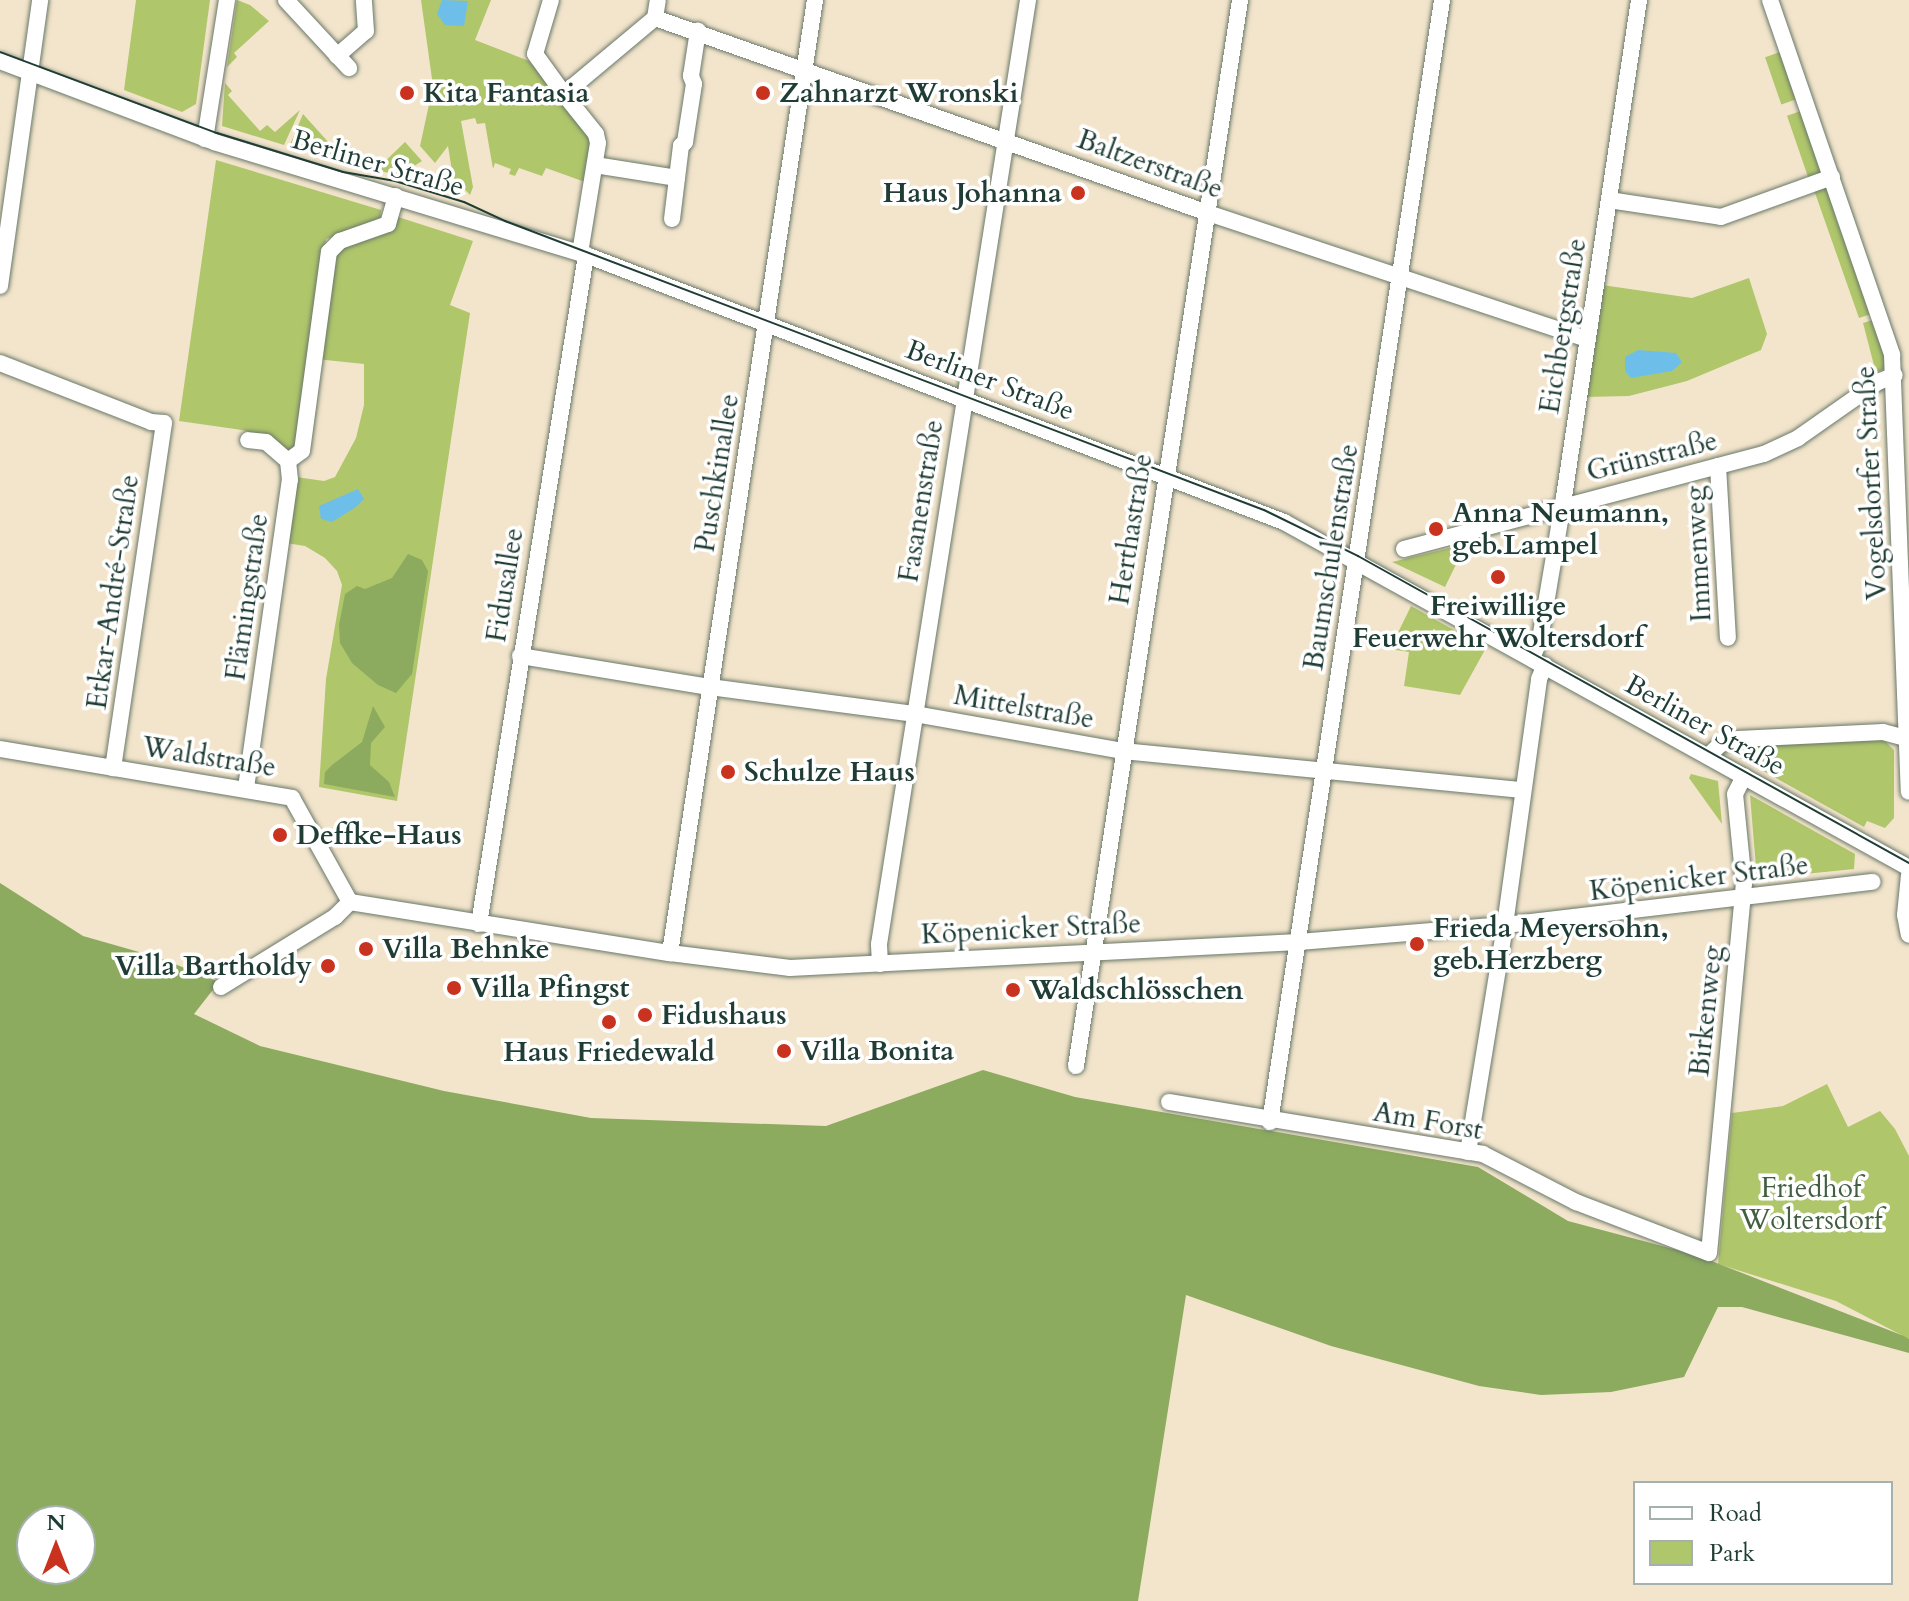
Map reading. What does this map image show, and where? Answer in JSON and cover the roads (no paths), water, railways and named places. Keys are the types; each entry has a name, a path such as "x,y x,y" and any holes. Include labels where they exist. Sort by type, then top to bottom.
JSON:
{"street":[{"path":"0,286 40,0"},
{"path":"205,139 227,0"},
{"path":"286,0 343,62 366,31 364,0"},
{"name":"Fidusallee","path":"479,924 595,165 596,134 535,54 551,0"},
{"path":"564,94 655,18 658,0"},
{"name":"Puschkinallee","path":"670,953 815,0"},
{"name":"Fasanenstraße","path":"880,964 879,944 1028,0"},
{"name":"Herthastraße","path":"1076,1066 1240,0"},
{"name":"Baumschulenstraße","path":"1270,1122 1442,0"},
{"name":"Eichbergstraße","path":"1468,1152 1505,925 1539,675 1540,639 1639,0"},
{"name":"Vogelsdorfer Straße","path":"1770,0 1885,333 1895,375 1903,444 1909,792"},
{"path":"655,18 698,31 691,76 694,84 672,219"},
{"name":"Baltzerstraße","path":"698,31 1205,212 1587,339"},
{"name":"Berliner Straße","path":"0,61 205,139 583,254 1284,522 1358,560 1538,662 1712,752 1744,776 1909,868"},
{"path":"595,165 677,178"},
{"path":"1609,200 1721,217 1832,177"},
{"path":"248,440 266,442 288,461 302,451 329,252 340,241 388,224 396,196"},
{"name":"Etkar-André-Straße","path":"0,363 151,422 164,423 113,768"},
{"name":"Grünstraße","path":"1404,549 1764,454 1798,438 1887,376 1895,375"},
{"name":"Flämingstraße","path":"246,788 290,480 288,461"},
{"name":"Immenweg","path":"1718,466 1728,638"},
{"name":"Mittelstraße","path":"520,656 710,687 915,714 1123,751 1522,790"},
{"path":"1712,752 1738,739 1880,732 1908,739"},
{"name":"Waldstraße","path":"0,749 292,798 350,902"},
{"name":"Birkenweg","path":"1709,1253 1743,899 1735,794 1744,776"},
{"path":"1909,875 1905,915 1909,935"},
{"name":"Köpenicker Straße","path":"350,902 762,966 880,964 1093,950 1298,942 1505,925 1872,882"},
{"path":"221,987 335,917 350,902"},
{"name":"Am Forst","path":"1169,1102 1270,1122 1483,1154 1613,1218 1709,1253"}],"water":[{"path":"442,0 468,1 464,26 445,25 437,14"},
{"path":"1638,350 1676,353 1682,362 1672,371 1631,378 1625,371 1625,357"},
{"path":"358,489 364,499 356,507 332,522 321,519 319,506"}],"tram line":[{"path":"0,52 217,133 343,172 395,181 464,202 505,221 1264,510 1358,556 1909,863"}],"place":[{"name":"Kita Fantasia","path":"407,93"},
{"name":"Zahnarzt Wronski","path":"763,93"},
{"name":"Haus Johanna","path":"1078,193"},
{"name":"Anna Neumann, geb.Lampel","path":"1436,529"},
{"name":"Freiwillige Feuerwehr Woltersdorf","path":"1498,577"},
{"name":"Schulze Haus","path":"728,772"},
{"name":"Deffke-Haus","path":"280,835"},
{"name":"Frieda Meyersohn, geb.Herzberg","path":"1417,944"},
{"name":"Villa Behnke","path":"366,949"},
{"name":"Villa Bartholdy","path":"328,966"},
{"name":"Villa Pfingst","path":"454,988"},
{"name":"Waldschlösschen","path":"1013,990"},
{"name":"Fidushaus","path":"645,1015"},
{"name":"Haus Friedewald","path":"609,1022"},
{"name":"Villa Bonita","path":"784,1051"}],"park label":[{"name":"Friedhof Woltersdorf","path":"1811,1204"}]}
